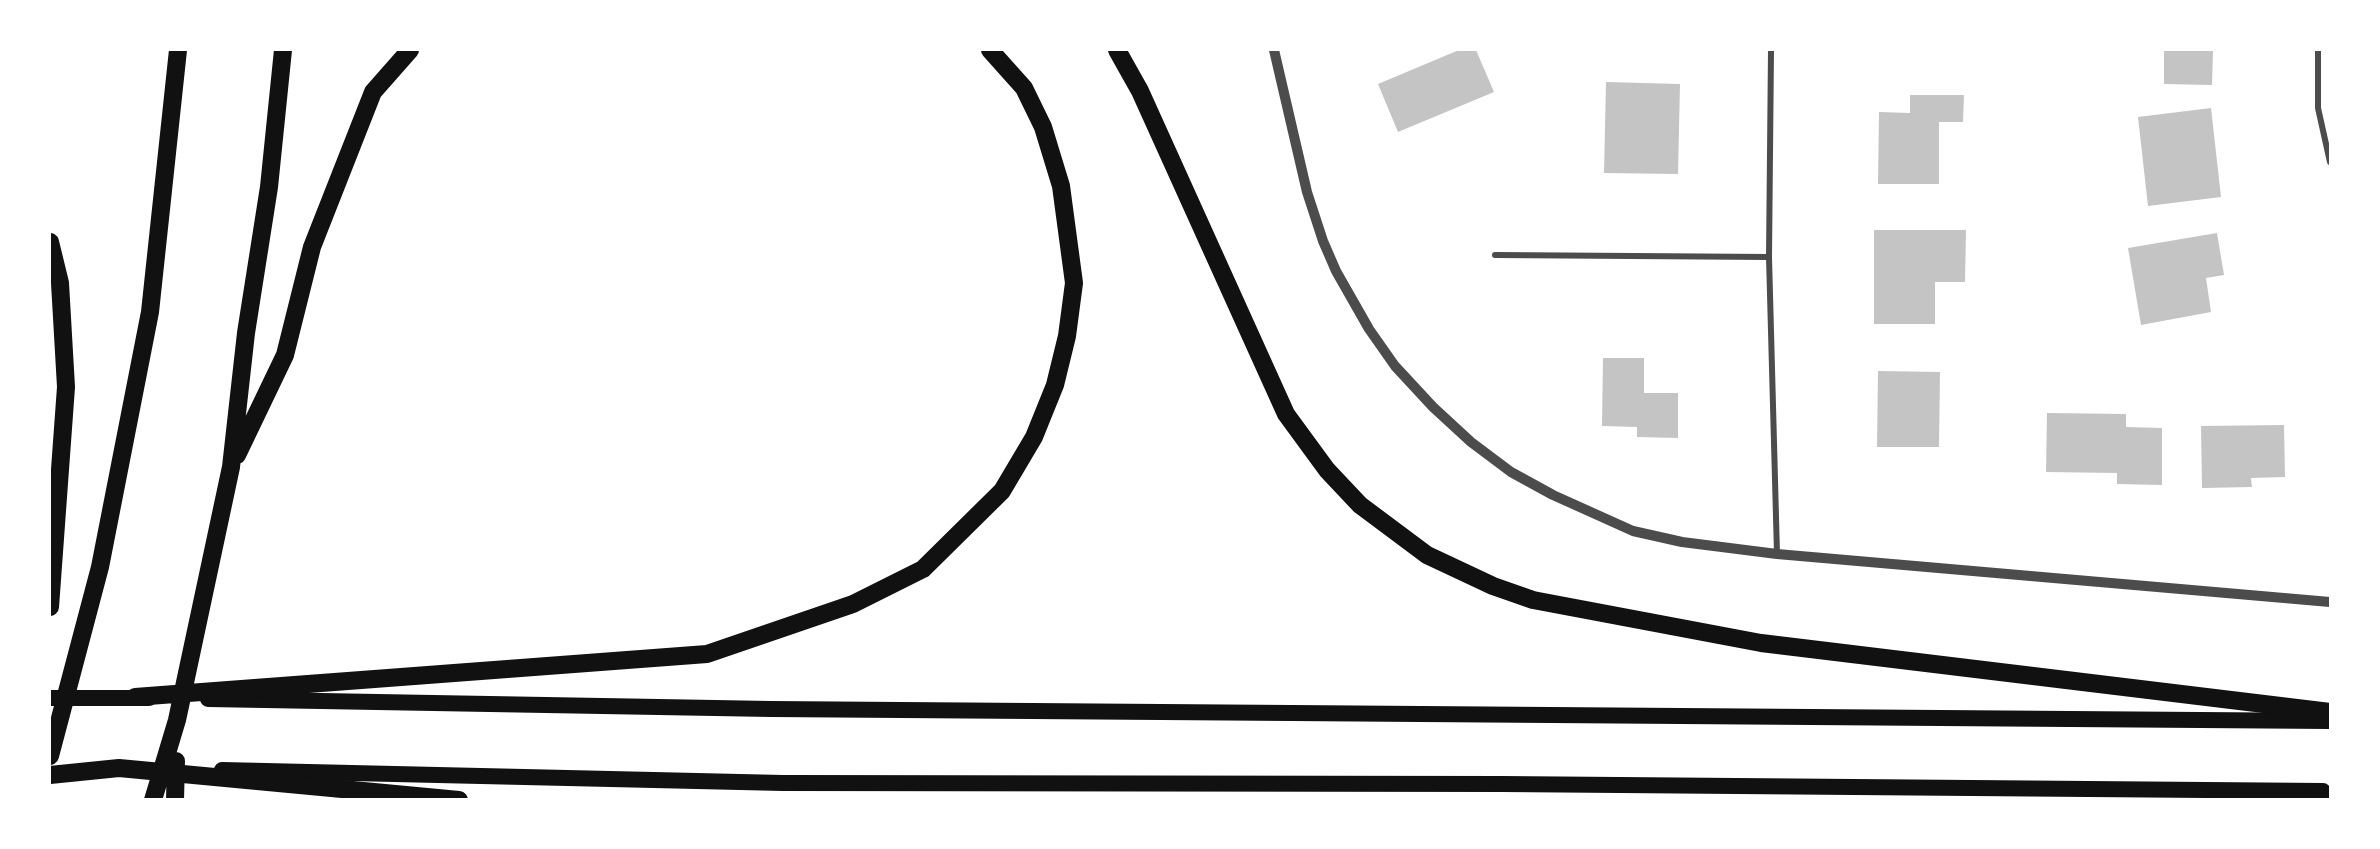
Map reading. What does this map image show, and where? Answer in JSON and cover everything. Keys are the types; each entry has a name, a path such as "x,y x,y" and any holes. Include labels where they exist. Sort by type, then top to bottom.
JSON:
{"highway":[{"path":"50,756 100,567 150,312 177,50"},
{"path":"153,800 177,720 212,566 231,468 246,333 269,187 283,50"},
{"path":"231,468 285,355 312,247 373,92 410,50"},
{"path":"135,697 707,654 853,604 923,569 1002,491 1034,437 1055,385 1067,336 1074,283 1061,186 1043,127 1024,87 990,50"},
{"path":"1117,50 1140,91 1286,414 1328,470 1360,505 1427,555 1493,586 1533,600 1761,643 2331,712"},
{"path":"50,242 60,283 66,387 50,607"},
{"path":"50,698 135,697 795,709 2331,721"},
{"path":"175,800 177,720"},
{"path":"50,775 119,768 783,783 1502,784 2331,791"},
{"path":"119,768 459,800"},
{"path":"2304,800 2331,798"}],"street":[{"path":"1274,50 1307,192 1323,241 1336,271 1369,329 1395,366 1433,407 1471,442 1511,472 1633,531 1682,542 1777,554 2331,602"},
{"path":"1771,50 1769,257 1777,554"},
{"path":"2318,50 2318,108 2331,162"},
{"path":"1495,255 1769,257"}],"building":[{"path":"1459,50 1476,50 1494,92 1398,132 1378,84"},
{"path":"2164,50 2213,50 2212,85 2164,84"},
{"path":"1606,82 1680,84 1678,174 1604,173"},
{"path":"1910,95 1964,95 1963,122 1939,122 1939,184 1878,184 1879,112 1910,113"},
{"path":"2211,108 2221,197 2148,206 2138,117"},
{"path":"1874,230 1966,230 1965,282 1935,282 1935,324 1874,324"},
{"path":"2217,233 2224,275 2206,278 2211,312 2141,325 2128,248"},
{"path":"1603,358 1644,358 1644,393 1678,393 1678,438 1637,437 1637,427 1602,426"},
{"path":"1878,371 1940,372 1939,447 1877,447"},
{"path":"2047,413 2126,414 2126,427 2162,428 2162,485 2117,484 2117,473 2046,472"},
{"path":"2284,425 2285,477 2251,478 2252,487 2202,488 2201,426"}]}
